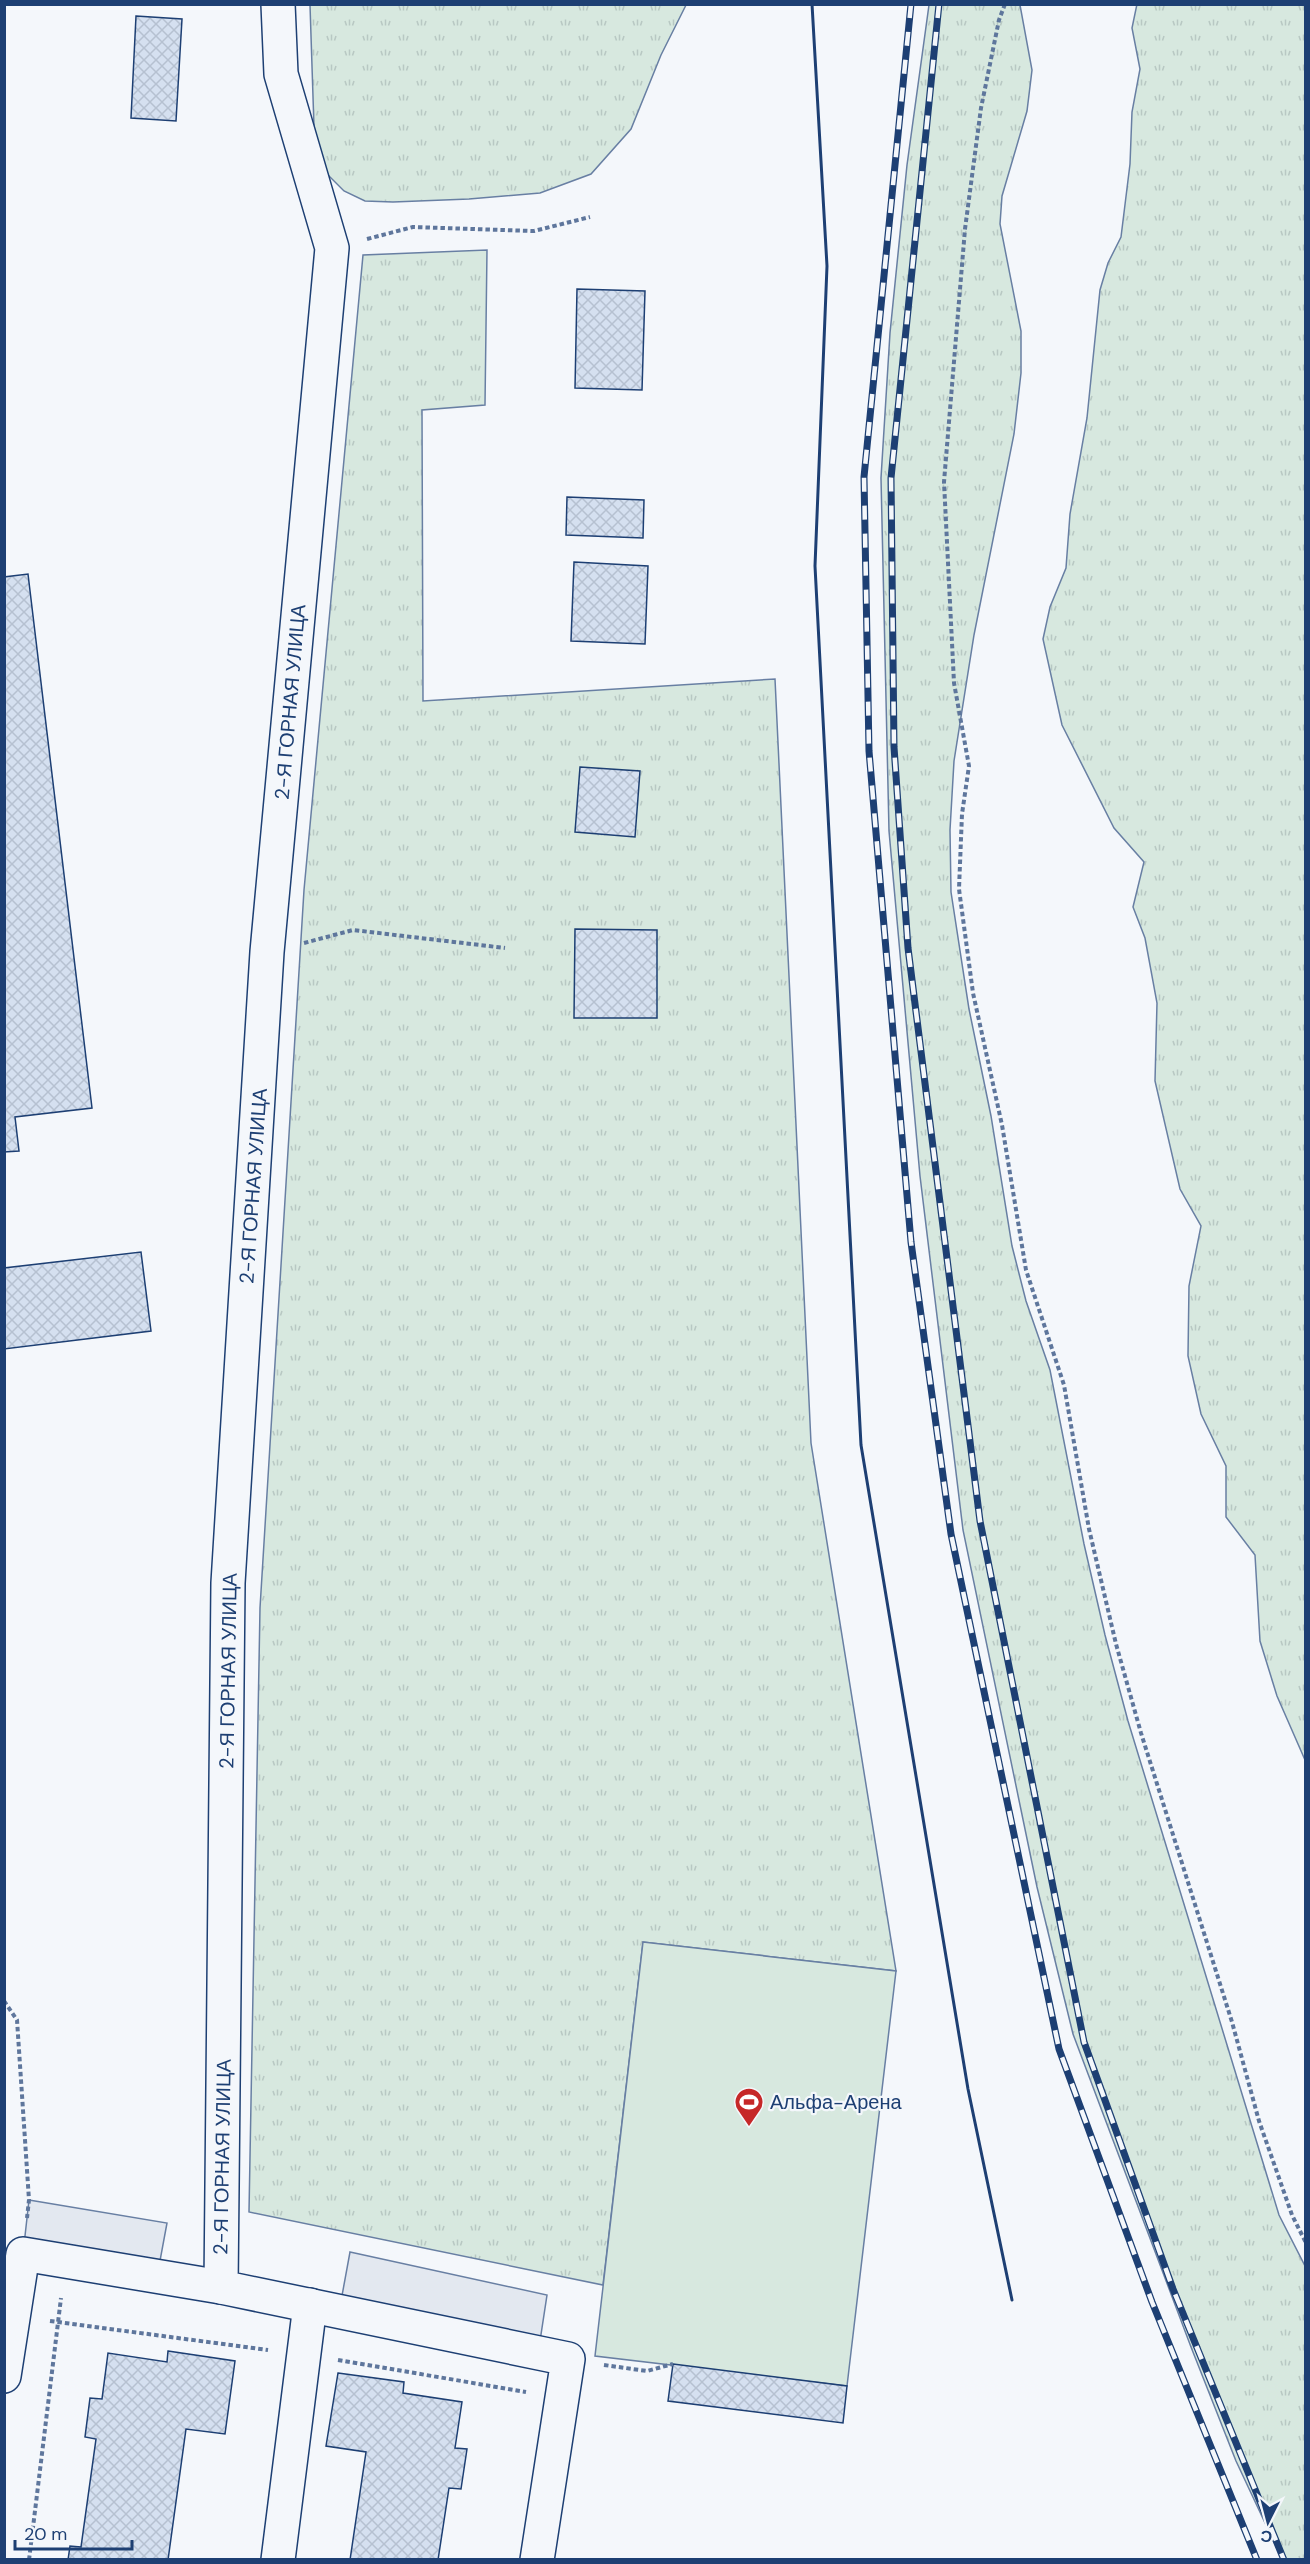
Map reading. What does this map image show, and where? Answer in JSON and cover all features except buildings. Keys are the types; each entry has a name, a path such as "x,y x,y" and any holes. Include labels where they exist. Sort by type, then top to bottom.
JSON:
{"street":[{"name":"2-Я ГОРНАЯ УЛИЦА","path":"221,2287 228,1583 267,952 332,248 281,74 278,4"},
{"path":"4,2376 22,2254 221,2287 568,2360 537,2559"},
{"path":"278,2559 310,2306"}],"path":[{"path":"1005,4 999,20 981,108 965,229 944,482 954,683 969,766 962,814 959,889 973,993 999,1114 1026,1270 1064,1385 1089,1529 1116,1644 1141,1733 1225,2000 1259,2121 1292,2215 1305,2243"},
{"path":"332,248 413,227 534,231 590,217"},
{"path":"267,952 353,930 505,948"},
{"path":"4,2001 17,2020 29,2200"},
{"path":"29,2559 61,2295"},
{"path":"58,2322 304,2355 562,2398"},
{"path":"568,2360 647,2371 673,2364"}],"green space":[{"path":"1137,4 1305,5 1305,1760 1277,1696 1260,1641 1255,1555 1226,1517 1226,1466 1201,1414 1188,1356 1189,1286 1201,1226 1180,1189 1155,1081 1157,1003 1145,938 1133,907 1144,862 1114,828 1062,725 1043,639 1050,607 1066,568 1070,514 1087,418 1100,290 1108,263 1121,237 1130,164 1132,112 1140,69 1132,28"},
{"path":"310,5 686,5 661,55 631,129 591,174 540,193 393,202 365,201 344,191 323,170 314,127"},
{"path":"929,5 1020,5 1032,70 1027,111 1002,196 1000,224 1021,331 1021,373 1014,434 974,635 954,761 950,830 951,892 969,1009 991,1116 1012,1246 1026,1301 1050,1370 1084,1544 1105,1635 1128,1721 1279,2215 1305,2266 1305,2559 1282,2559 1236,2461 1073,2034 1037,1887 963,1530 920,1176 889,831 881,478 890,333 907,165"},
{"path":"487,250 485,405 422,410 423,701 775,679 811,1443 896,1971 643,1942 603,2285 249,2212 260,1608 304,890 363,255"},
{"name":"Альфа-Арена","path":"643,1942 896,1971 847,2386 595,2356"}],"shaded area":[{"path":"29,2200 167,2223 157,2277 23,2254"},
{"path":"350,2252 547,2295 538,2354 339,2312"}],"railway":[{"path":"911,4 864,477 869,751 911,1242 951,1534 1059,2049 1152,2302 1257,2560"},
{"path":"939,4 891,478 894,747 908,948 980,1521 1084,2042 1173,2289 1284,2560"}],"wall":[{"path":"812,4 827,266 815,566 861,1445 968,2089 1012,2300"}],"place":[{"name":"Альфа-Арена","path":"749,2128"}]}
